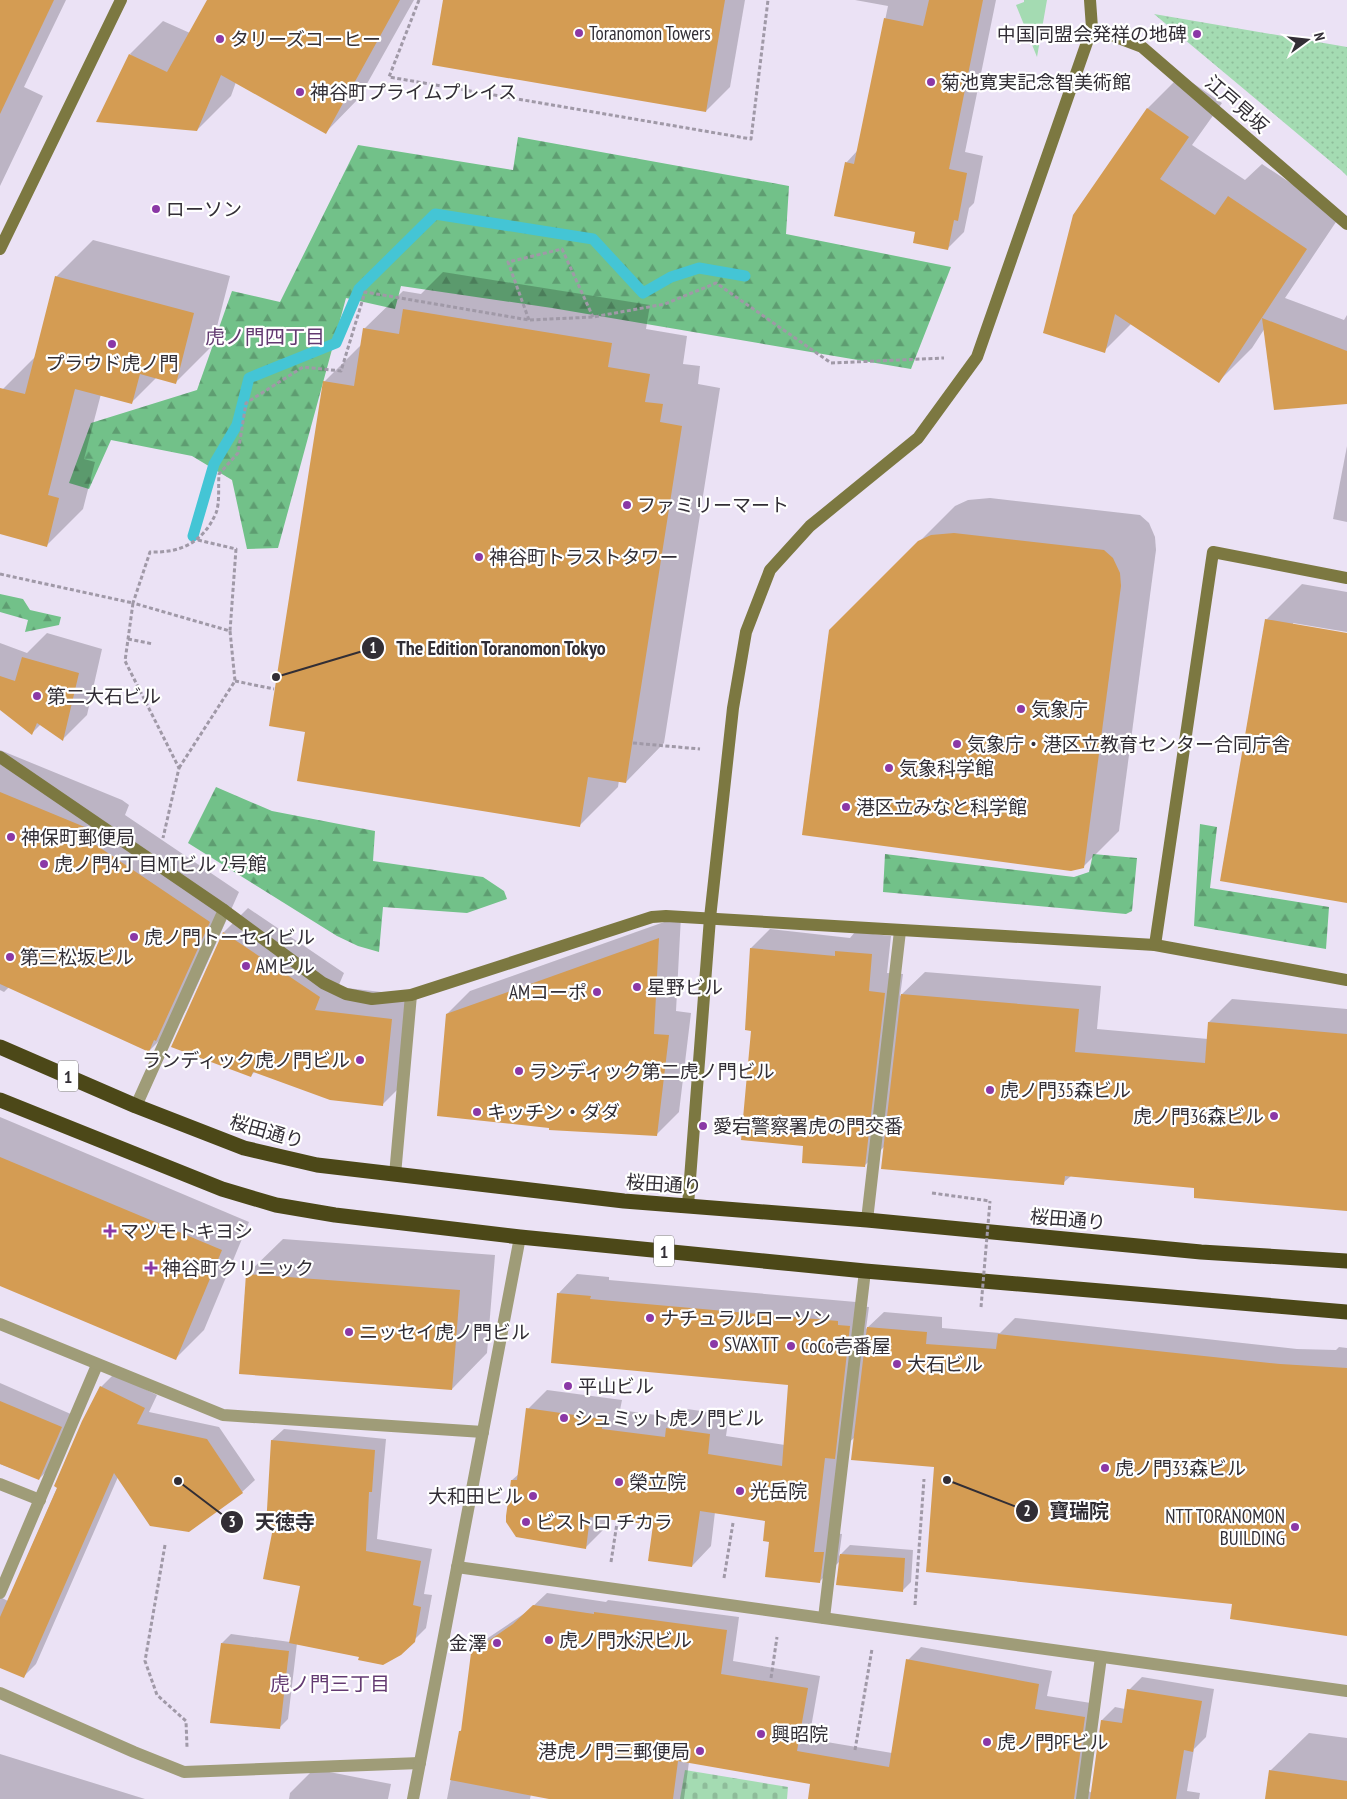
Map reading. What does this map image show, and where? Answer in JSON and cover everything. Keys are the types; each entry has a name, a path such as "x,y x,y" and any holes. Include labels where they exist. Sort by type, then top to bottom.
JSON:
{"highway":[{"name":"桜田通り","path":"0,1047 136,1106 244,1148 318,1165 607,1199 867,1220 1201,1252 1347,1261"},
{"name":"1","path":"0,1100 222,1189 276,1205 335,1216 520,1237 865,1271 1347,1312"}],"street":[{"path":"0,248 121,0"},
{"path":"688,1205 710,918 733,708 746,632 770,570 810,526 918,438 977,357 1092,28 1090,0"},
{"name":"江戸見坂","path":"1092,28 1142,47 1347,224"},
{"path":"1155,945 1213,552 1347,578"},
{"path":"0,756 224,910 323,983 346,994 372,999 411,995 652,917 710,918 1155,945 1347,980"},
{"path":"136,1106 224,910"},
{"path":"867,1220 900,931"},
{"path":"395,1175 411,995"},
{"path":"413,1799 520,1237"},
{"path":"824,1618 865,1271"},
{"path":"0,1324 223,1415 483,1432"},
{"path":"0,1594 97,1365"},
{"path":"0,1484 40,1500"},
{"path":"457,1567 1347,1691"},
{"path":"1082,1799 1101,1657"},
{"path":"0,1693 184,1772 420,1763"}],"path":[{"path":"419,0 389,77 751,139 768,0"},
{"path":"529,320 508,262 562,249 593,317"},
{"path":"179,768 125,662 133,603 150,552 169,553 198,540 217,512 218,474 238,453 246,403 303,368 341,371 364,292 529,320 593,317 665,304 716,283 832,363 977,357"},
{"path":"157,864 179,768 235,682 230,631 236,549 198,540"},
{"path":"0,574 133,603 230,631"},
{"path":"128,639 153,644"},
{"path":"235,682 274,689"},
{"path":"633,743 700,748"},
{"path":"932,1193 990,1201 981,1307"},
{"path":"915,1605 924,1479"},
{"path":"611,1562 616,1523"},
{"path":"724,1578 733,1523"},
{"path":"165,1545 145,1662 157,1695 186,1721 188,1755"},
{"path":"771,1678 778,1629"},
{"path":"855,1750 873,1643"}],"green space":[{"path":"1024,0 1047,0 1037,57 1016,5 1024,2"},
{"path":"1154,14 1347,47 1347,176 1342,171"},
{"path":"518,137 789,186 786,234 951,267 911,369 552,308 401,286 395,309 346,298 278,548 247,549 232,480 192,456 111,440 89,489 69,483 91,423 197,390 232,291 280,302 358,145 513,170"},
{"path":"0,594 23,599 30,610 61,617 59,625 25,632 28,620 0,612"},
{"path":"216,787 272,811 375,831 373,861 483,877 504,891 507,899 467,913 383,907 379,952 358,946 337,936 188,843"},
{"path":"1200,824 1217,827 1210,888 1329,907 1326,949 1194,926"},
{"path":"885,854 1074,877 1089,872 1093,854 1137,858 1132,911 1126,914 883,892"},
{"path":"685,1770 788,1787 787,1799 680,1799"}],"building":[{"path":"0,0 54,0 0,114"},
{"name":"神谷町プライムプレイス","path":"207,0 400,0 326,134 221,75 197,131 96,122 129,54 167,72"},
{"name":"Toranomon Towers","path":"443,0 725,0 706,112 432,65"},
{"path":"929,0 983,0 949,169 967,173 958,221 954,220 948,250 913,243 915,232 834,216 845,162 854,164 884,18 923,26"},
{"path":"1147,108 1189,137 1160,179 1215,215 1228,196 1307,249 1219,383 1115,314 1105,353 1043,333 1073,215"},
{"path":"55,276 194,313 176,384 140,374 132,404 75,389 48,495 59,498 47,547 0,534 0,388 25,394"},
{"name":"神谷町トラストタワー","path":"403,309 612,343 608,367 650,374 645,402 663,404 660,422 682,426 626,783 588,777 580,827 297,781 305,732 269,726 323,381 354,386 363,328 399,334"},
{"path":"1262,318 1347,351 1347,404 1274,410"},
{"name":"気象庁・港区立教育センター合同庁舎","path":"954,533 1104,550 1113,558 1120,573 1121,586 1084,868 1071,871 802,835 829,630 918,541 931,535"},
{"path":"1265,619 1347,633 1347,903 1220,881"},
{"name":"第二大石ビル","path":"22,657 79,673 63,741 37,723 32,735 0,710 0,676 15,681"},
{"path":"0,792 92,830 100,835 96,845 210,922 156,1041 154,1040 149,1052 0,984"},
{"path":"223,932 320,997 315,1010 392,1019 383,1106 330,1100 253,1072 251,1077 171,1047"},
{"path":"659,938 654,1034 669,1035 657,1136 549,1130 549,1128 437,1116 446,1014"},
{"path":"750,948 835,956 835,951 872,954 869,991 885,993 865,1167 802,1163 803,1146 741,1140 751,1031 745,1030"},
{"path":"901,994 1079,1009 1075,1052 1205,1063 1208,1022 1347,1034 1347,1211 1194,1198 1194,1188 1065,1176 1064,1185 881,1169"},
{"path":"0,1157 222,1250 176,1360 0,1286"},
{"name":"ニッセイ虎ノ門ビル","path":"246,1274 460,1290 452,1390 239,1374"},
{"path":"557,1293 591,1296 590,1299 838,1321 838,1325 850,1326 835,1459 825,1458 814,1552 824,1552 820,1583 765,1577 769,1542 763,1541 765,1521 700,1511 692,1567 648,1561 653,1525 590,1517 586,1549 516,1537 506,1522 506,1516 511,1480 517,1480 526,1408 603,1419 602,1429 665,1437 666,1428 710,1434 708,1454 782,1466 788,1385 551,1363"},
{"path":"867,1327 927,1332 926,1344 996,1349 998,1334 1280,1364 1347,1368 1347,1636 1230,1619 1232,1604 926,1572 934,1467 851,1460"},
{"path":"100,1386 145,1408 137,1424 207,1439 243,1493 189,1532 150,1526 114,1473 24,1678 0,1668 0,1617 57,1488 54,1486 82,1421"},
{"path":"0,1401 62,1427 39,1480 0,1464"},
{"path":"271,1440 375,1450 372,1492 369,1492 366,1551 421,1561 413,1605 421,1607 415,1642 401,1655 383,1665 358,1660 359,1657 289,1643 300,1586 263,1579 273,1528 266,1527"},
{"path":"840,1554 905,1558 903,1592 836,1585"},
{"path":"533,1605 727,1630 721,1674 808,1688 797,1751 889,1767 906,1659 1039,1684 1035,1709 1085,1717 1074,1799 808,1799 810,1784 678,1761 673,1799 549,1799 450,1780 459,1731 461,1731 471,1653 513,1624"},
{"path":"221,1643 289,1651 280,1729 210,1723"},
{"path":"1127,1689 1202,1701 1193,1752 1184,1750 1176,1799 1090,1799 1101,1720 1122,1723"},
{"path":"1269,1770 1347,1781 1347,1799 1265,1799"}],"waterway":[{"path":"193,536 214,464 237,425 249,378 336,343 359,289 435,214 593,239 643,293 671,277 699,268 745,276"}],"place":[{"name":"Toranomon Towers","path":"579,33"},
{"name":"中国同盟会発祥の地碑","path":"1197,34"},
{"name":"タリーズコーヒー","path":"220,39"},
{"name":"菊池寛実記念智美術館","path":"931,82"},
{"name":"神谷町プライムプレイス","path":"300,92"},
{"name":"ローソン","path":"156,209"},
{"name":"プラウド虎ノ門","path":"112,344"},
{"name":"ファミリーマート","path":"627,505"},
{"name":"神谷町トラストタワー","path":"479,557"},
{"name":"The Edition Toranomon Tokyo","path":"276,677"},
{"name":"第二大石ビル","path":"37,696"},
{"name":"気象庁","path":"1021,709"},
{"name":"気象庁・港区立教育センター合同庁舎","path":"957,744"},
{"name":"気象科学館","path":"889,768"},
{"name":"港区立みなと科学館","path":"846,807"},
{"name":"神保町郵便局","path":"11,837"},
{"name":"虎ノ門4丁目MTビル 2号館","path":"44,864"},
{"name":"虎ノ門トーセイビル","path":"134,937"},
{"name":"第三松坂ビル","path":"10,957"},
{"name":"AMビル","path":"246,966"},
{"name":"星野ビル","path":"637,987"},
{"name":"AMコーポ","path":"597,992"},
{"name":"ランディック虎ノ門ビル","path":"360,1060"},
{"name":"ランディック第二虎ノ門ビル","path":"519,1071"},
{"name":"虎ノ門35森ビル","path":"990,1090"},
{"name":"キッチン・ダダ","path":"477,1112"},
{"name":"虎ノ門36森ビル","path":"1274,1116"},
{"name":"愛宕警察署虎の門交番","path":"703,1126"},
{"name":"マツモトキヨシ","path":"110,1231"},
{"name":"神谷町クリニック","path":"151,1268"},
{"name":"ナチュラルローソン","path":"650,1318"},
{"name":"ニッセイ虎ノ門ビル","path":"349,1332"},
{"name":"SVAX TT","path":"714,1344"},
{"name":"CoCo壱番屋","path":"791,1346"},
{"name":"大石ビル","path":"897,1364"},
{"name":"平山ビル","path":"568,1386"},
{"name":"シュミット虎ノ門ビル","path":"564,1418"},
{"name":"虎ノ門33森ビル","path":"1105,1468"},
{"name":"寶瑞院","path":"947,1480"},
{"name":"天徳寺","path":"178,1481"},
{"name":"榮立院","path":"619,1482"},
{"name":"光岳院","path":"740,1491"},
{"name":"大和田ビル","path":"533,1496"},
{"name":"ビストロ チカラ","path":"526,1522"},
{"name":"NTT TORANOMON BUILDING","path":"1295,1527"},
{"name":"虎ノ門水沢ビル","path":"549,1640"},
{"name":"金澤","path":"497,1643"},
{"name":"興昭院","path":"761,1734"},
{"name":"虎ノ門PFビル","path":"987,1742"},
{"name":"港虎ノ門三郵便局","path":"700,1751"}],"district":[{"name":"虎ノ門四丁目","path":"265,337"},
{"name":"虎ノ門三丁目","path":"330,1684"}]}
